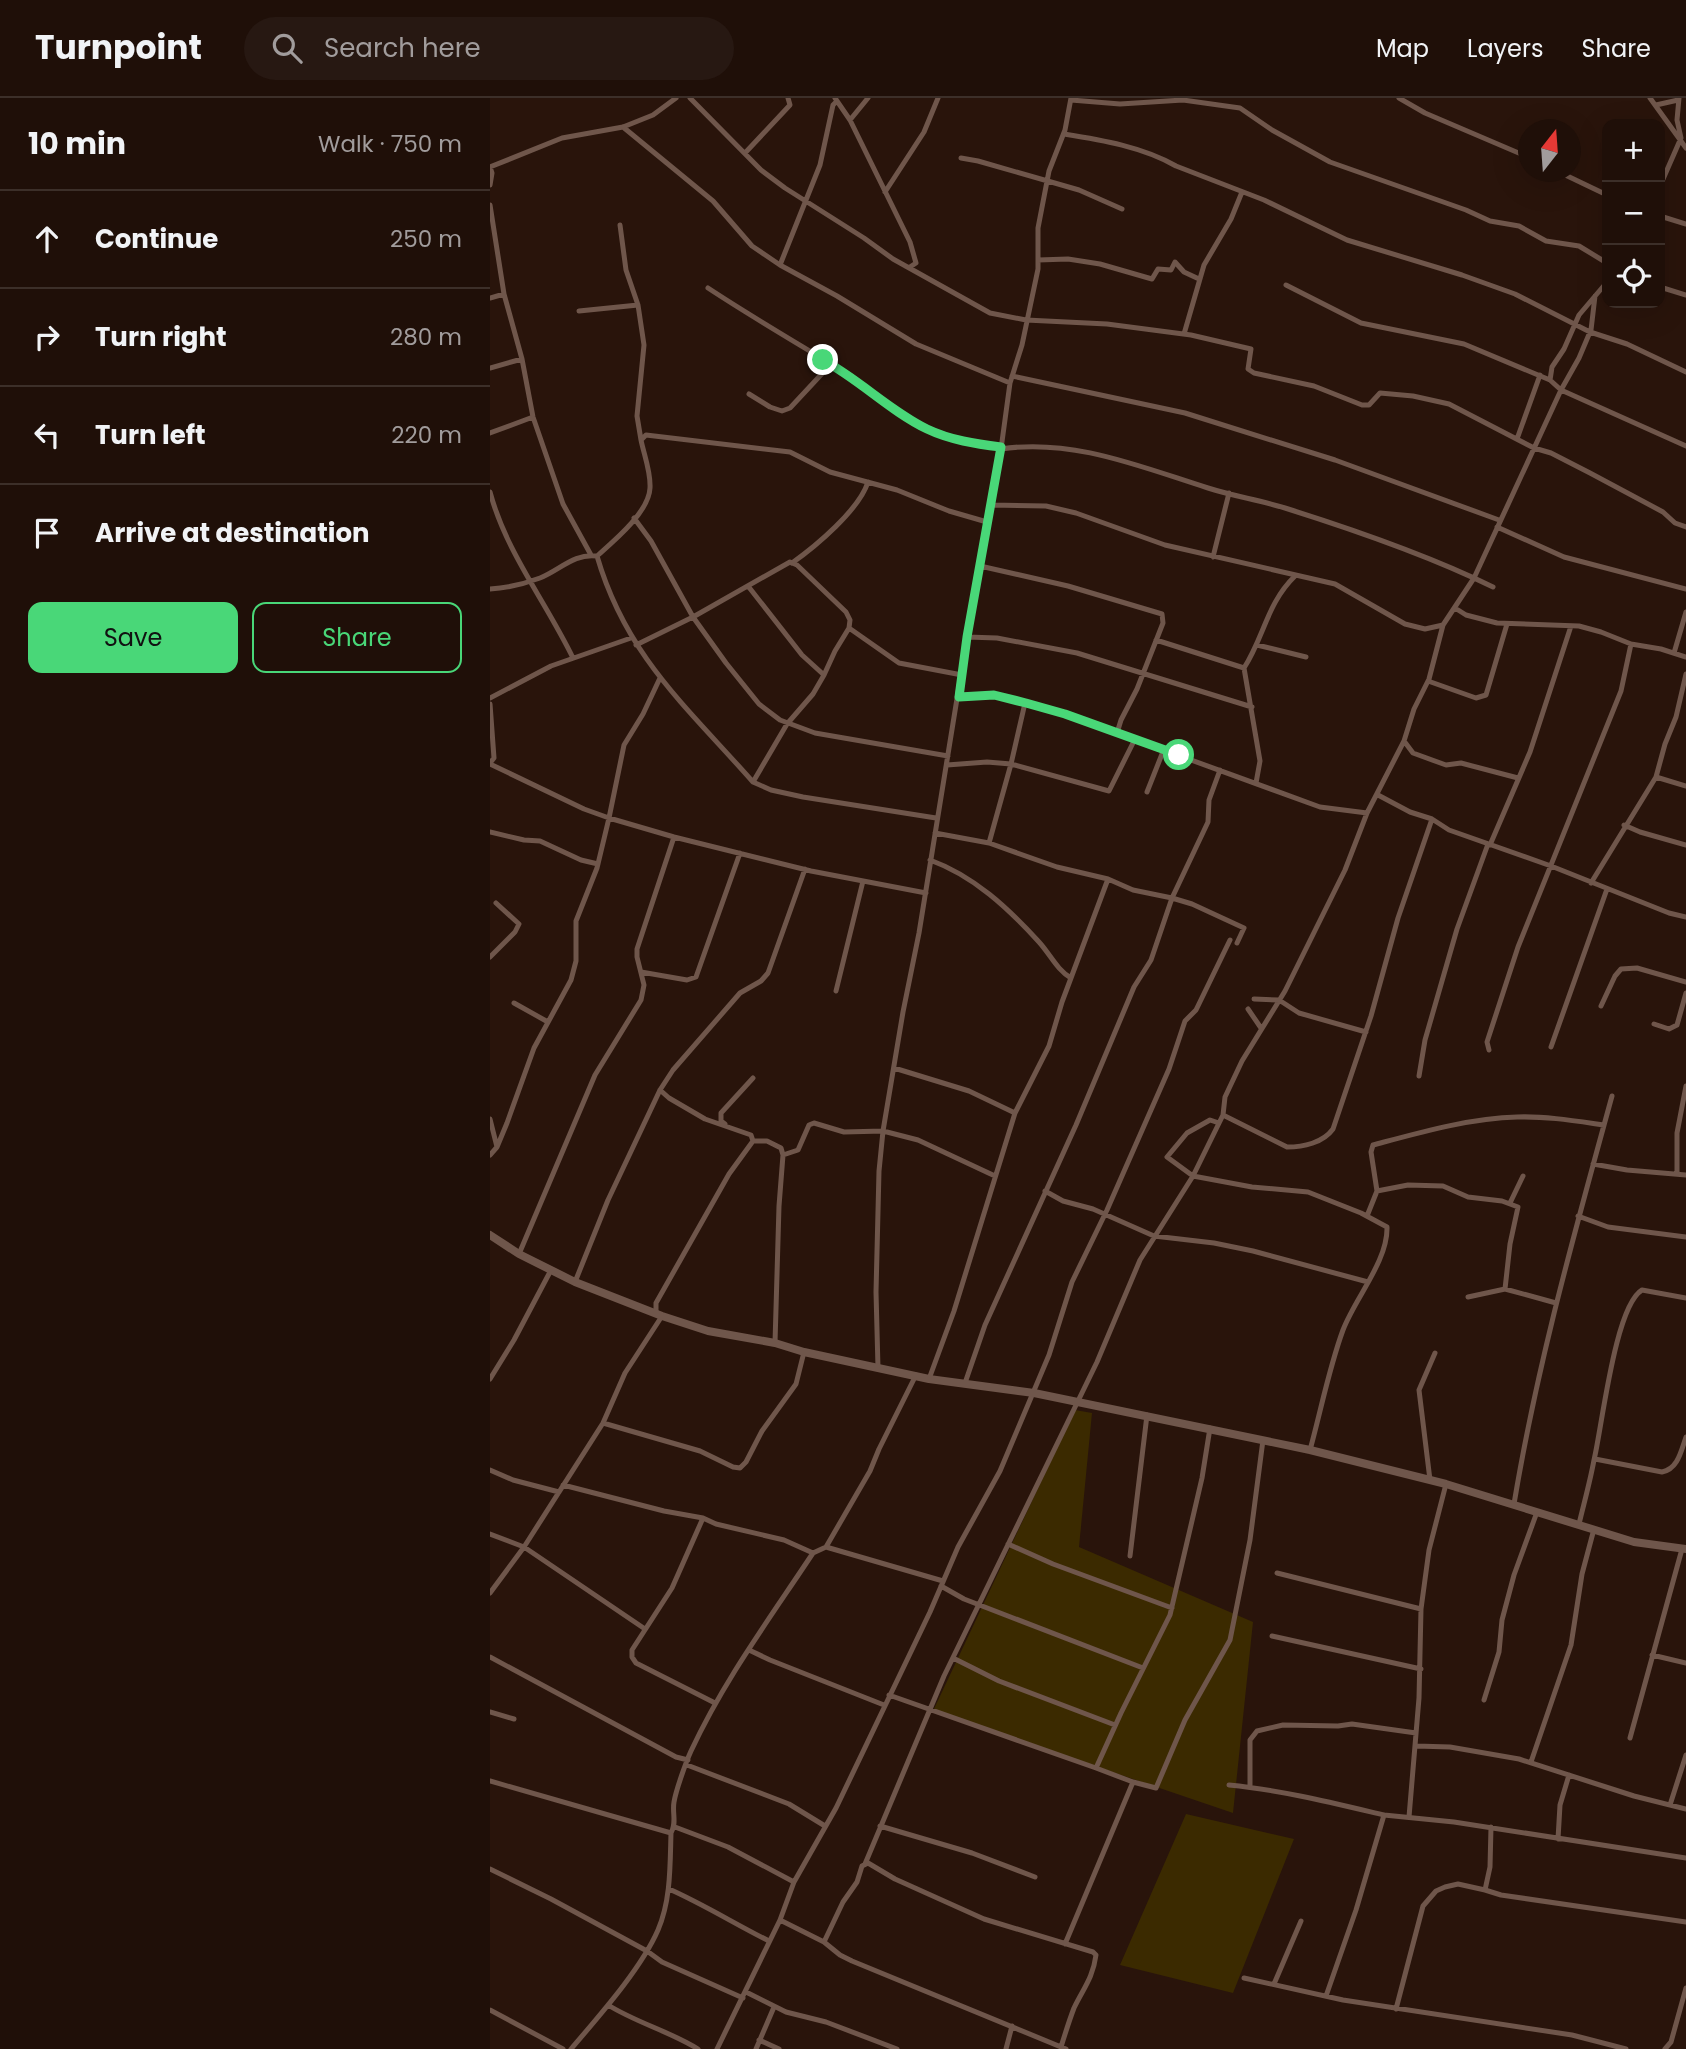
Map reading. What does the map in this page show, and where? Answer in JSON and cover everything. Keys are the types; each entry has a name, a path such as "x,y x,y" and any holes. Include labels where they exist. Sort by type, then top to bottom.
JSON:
{"street":[{"path":"490,185 490,167 562,138 623,127 653,115 676,98"},
{"path":"690,98 745,153 785,188 893,259 978,308 1026,320 1107,324 1184,334 1251,349 1248,369 1254,373 1314,386 1362,405 1373,403 1380,393 1413,396 1449,404 1534,448 1551,453 1590,473 1686,527"},
{"path":"745,153 789,104 788,98"},
{"path":"850,120 868,98"},
{"path":"885,192 923,132 938,98"},
{"path":"1399,98 1436,118 1518,153"},
{"path":"1650,98 1686,148"},
{"path":"780,265 820,165 836,99 850,120 910,242 916,263 910,267"},
{"path":"878,1368 877,1240 883,1131 926,893 936,818 959,697 1011,380 1022,345 1038,260 1038,228 1049,171 1064,134 1071,99 1119,104 1183,100 1240,108 1272,130 1330,162 1466,209 1490,221 1518,226 1546,241 1579,246 1602,260"},
{"path":"1240,108 1241,99"},
{"path":"1656,105 1678,99 1677,120 1681,138 1662,182"},
{"path":"623,127 713,201 752,246 916,344 1011,380 1185,413 1335,460 1498,524 1564,557 1686,589"},
{"path":"1064,134 1146,152 1347,240 1515,294 1575,324 1627,344 1686,372"},
{"path":"961,158 1079,190 1122,209"},
{"path":"1580,182 1602,193"},
{"path":"1184,334 1204,265 1231,219 1242,192"},
{"path":"490,205 504,294 522,359 533,418 563,504 594,555 631,638 660,678 696,722 719,743 753,782 771,790 803,797 936,818"},
{"path":"1665,218 1686,224"},
{"path":"490,589 542,578 573,559 594,555 623,533 649,493 637,416 644,345 638,305 626,270 620,225"},
{"path":"1038,260 1068,259 1089,262 1152,279 1158,269 1171,270 1175,262 1184,272 1199,279"},
{"path":"1286,285 1361,323 1464,344 1550,380 1561,390 1686,446"},
{"path":"708,288 831,364 929,430 957,440 1001,448 1054,446 1116,460 1283,508 1364,535 1493,587"},
{"path":"1550,380 1552,367 1564,349 1578,315 1602,288"},
{"path":"1665,289 1686,295"},
{"path":"490,298 504,294"},
{"path":"824,1942 843,1902 857,1882 953,1658 1078,1401 1140,1260 1193,1176 1223,1115 1225,1097 1261,1028 1279,1000 1345,870 1367,813 1404,741 1414,709 1428,681 1443,625 1474,578 1591,331 1595,296"},
{"path":"579,311 638,305"},
{"path":"1578,315 1595,307"},
{"path":"490,368 522,359"},
{"path":"749,394 782,411 790,408 831,364"},
{"path":"1517,439 1539,375"},
{"path":"490,433 533,418"},
{"path":"641,440 650,435 790,452 831,472 897,490 949,511 987,522"},
{"path":"636,645 693,617 787,563 792,563 831,531 865,492 868,482"},
{"path":"490,492 496,512 529,582 546,604 573,658"},
{"path":"1213,557 1229,493"},
{"path":"991,505 1046,506 1076,513 1165,545 1335,584 1417,629 1443,625"},
{"path":"634,518 652,541 693,617 759,704 787,724 826,736 948,756"},
{"path":"753,782 787,724 813,694 849,628 850,620 846,612 792,563"},
{"path":"980,566 1035,577 1158,611 1164,619 1117,733"},
{"path":"1256,783 1260,761 1244,668 1257,645 1277,596 1295,576"},
{"path":"748,586 802,655 824,675"},
{"path":"1455,608 1466,615 1507,624 1571,626 1601,632 1631,644 1686,657"},
{"path":"1674,653 1686,612"},
{"path":"1428,681 1476,698 1486,695 1507,624"},
{"path":"1419,1076 1425,1040 1457,929 1539,726 1571,626"},
{"path":"849,628 899,663 962,675"},
{"path":"967,637 1038,644 1102,659 1252,707"},
{"path":"631,638 573,658 490,698 494,758 490,763 584,809 609,818 805,869 926,893"},
{"path":"1156,640 1244,668"},
{"path":"1489,1050 1487,1042 1518,947 1621,691 1631,644"},
{"path":"1257,645 1306,657"},
{"path":"1591,883 1656,777 1676,717 1686,674"},
{"path":"490,1155 497,1147 534,1048 571,980 576,961 576,921 598,864 624,745 660,678"},
{"path":"959,697 994,695 1065,714 1320,807 1367,813"},
{"path":"989,843 1016,752 1026,703"},
{"path":"1676,717 1686,720"},
{"path":"947,765 987,762 1011,764 1109,790 1135,739"},
{"path":"1404,741 1413,753 1446,765 1461,763 1518,778"},
{"path":"1147,792 1164,749"},
{"path":"965,1383 985,1325 1076,1125 1133,987 1151,960 1172,898 1208,822 1209,800 1220,770"},
{"path":"1656,777 1686,786"},
{"path":"1378,795 1410,812 1433,819 1449,830 1551,866 1669,913 1686,917"},
{"path":"1223,1115 1287,1147 1315,1143 1329,1135 1337,1122 1398,918 1433,819"},
{"path":"1625,825 1686,845"},
{"path":"490,832 540,841 581,860 598,864"},
{"path":"935,833 989,843 1057,867 1108,879 1133,890 1192,904 1244,928 1237,943"},
{"path":"519,1254 596,1075 641,1000 644,985 637,949 674,837"},
{"path":"641,972 687,979 696,977 740,853"},
{"path":"930,860 948,867 993,897 1020,922 1062,972 1071,978"},
{"path":"575,1282 608,1200 660,1090 673,1070 740,993 761,981 768,973 805,869"},
{"path":"929,1379 954,1311 1015,1113 1049,1045 1108,879"},
{"path":"836,991 863,881"},
{"path":"1551,1047 1607,888"},
{"path":"490,957 515,932 519,923 496,903"},
{"path":"717,2049 780,1920 794,1882 825,1826 884,1706 958,1547 1000,1471 1049,1355 1072,1282 1169,1069 1185,1021 1196,1010 1230,940"},
{"path":"1601,1006 1615,976 1621,970 1637,968 1686,982"},
{"path":"1654,1024 1669,1029 1677,1025 1686,993"},
{"path":"1254,999 1279,1000 1299,1013 1366,1032"},
{"path":"514,1003 548,1022"},
{"path":"1248,1009 1261,1028"},
{"path":"894,1069 970,1091 1015,1113"},
{"path":"731,1127 721,1121 721,1113 753,1078"},
{"path":"1677,1174 1677,1133 1686,1086"},
{"path":"490,1593 524,1547 603,1423 625,1373 659,1315 656,1303 729,1174 752,1141 751,1135 705,1119 660,1090"},
{"path":"1514,1504 1525,1437 1556,1303 1612,1096"},
{"path":"1367,1216 1377,1191 1371,1152 1373,1145 1425,1131 1516,1117 1566,1119 1604,1125"},
{"path":"490,1119 497,1147"},
{"path":"1219,1122 1210,1120 1187,1133 1167,1157 1193,1176 1252,1187 1308,1192 1387,1227 1387,1237 1368,1283 1343,1329 1310,1450"},
{"path":"783,1155 798,1150 811,1124 844,1132 883,1131 918,1140 995,1176"},
{"path":"752,1141 775,1144 781,1148 783,1155 775,1343"},
{"path":"1592,1164 1686,1175"},
{"path":"1510,1203 1523,1176"},
{"path":"1377,1191 1408,1185 1443,1186 1468,1197 1510,1203 1518,1208 1510,1244 1505,1289"},
{"path":"1045,1191 1063,1201 1104,1214 1154,1236 1214,1243 1252,1251 1368,1283"},
{"path":"1578,1216 1608,1227 1686,1237"},
{"path":"490,1235 519,1254 575,1282 708,1331 775,1343 804,1352 929,1379 1078,1401 1310,1450 1446,1484 1634,1542 1684,1549 1630,1738"},
{"path":"490,1379 551,1270"},
{"path":"1468,1297 1505,1289 1556,1303"},
{"path":"1579,1524 1595,1459 1611,1362 1632,1300 1642,1290 1686,1298"},
{"path":"603,1423 700,1451 740,1468 762,1431 796,1384 804,1352"},
{"path":"1430,1480 1419,1390 1435,1353"},
{"path":"571,2049 608,2006 647,1951 659,1929 668,1889 674,1802 687,1763 715,1703 813,1553 826,1547 870,1471 916,1375"},
{"path":"1130,1556 1147,1415"},
{"path":"1096,1768 1172,1608 1202,1478 1210,1428"},
{"path":"1595,1459 1668,1471 1678,1460 1686,1437"},
{"path":"889,1695 1156,1788 1185,1720 1230,1640 1250,1540 1263,1440"},
{"path":"490,1470 513,1480 559,1492"},
{"path":"1409,1817 1421,1670 1421,1609 1429,1550 1446,1484"},
{"path":"563,1485 702,1518 784,1541 813,1553"},
{"path":"1483,1700 1500,1646 1502,1620 1514,1575 1537,1512"},
{"path":"702,1518 672,1588 632,1650 632,1657 636,1663 715,1703"},
{"path":"1531,1762 1571,1646 1582,1574 1594,1529"},
{"path":"490,1534 524,1547 645,1629"},
{"path":"1008,1544 1061,1567 1172,1608"},
{"path":"826,1547 942,1584 979,1604 1143,1668"},
{"path":"1276,1573 1421,1609"},
{"path":"1272,1636 1421,1670"},
{"path":"749,1650 884,1706"},
{"path":"1652,1655 1686,1663"},
{"path":"490,1657 687,1763 789,1804 825,1826"},
{"path":"953,1658 999,1681 1115,1725"},
{"path":"490,1712 514,1719"},
{"path":"1250,1786 1250,1740 1264,1728 1283,1724 1352,1724 1416,1733"},
{"path":"1416,1746 1450,1747 1531,1762 1569,1776 1686,1809"},
{"path":"1670,1805 1686,1755"},
{"path":"1558,1839 1560,1805 1569,1776"},
{"path":"490,1781 729,1847 794,1882"},
{"path":"1065,1944 1133,1782"},
{"path":"1229,1785 1250,1786 1324,1800 1384,1815 1491,1827 1686,1858"},
{"path":"1326,1996 1356,1910 1384,1815"},
{"path":"880,1826 972,1853 1035,1877"},
{"path":"1485,1890 1490,1867 1491,1827"},
{"path":"780,1920 824,1942 852,1961 1063,2048 1073,2012 1086,1988 1096,1955 984,1919 895,1879 874,1865 865,1864"},
{"path":"490,1869 551,1899 647,1951 662,1962 774,2007 846,2028 897,2049"},
{"path":"1396,2009 1423,1906 1436,1891 1445,1886 1458,1884 1501,1895 1686,1922"},
{"path":"668,1889 694,1900 725,1920 769,1941"},
{"path":"1274,1984 1301,1921"},
{"path":"1244,1978 1396,2009 1572,2035 1626,2049"},
{"path":"1665,2049 1671,2042 1684,2008 1686,1988"},
{"path":"608,2006 630,2018 656,2026 698,2049"},
{"path":"756,2049 774,2007"},
{"path":"490,2010 563,2049"},
{"path":"1006,2049 1012,2026"},
{"path":"760,2040 779,2049"}],"shaded area":[{"path":"1075,1410 1092,1413 1079,1547 1253,1622 1233,1813 933,1711"},
{"path":"1186,1814 1294,1839 1233,1993 1120,1965"}],"route":[{"path":"823,360 929,430 957,440 1001,447 959,697 994,695 1026,703 1065,714 1179,755"}]}
